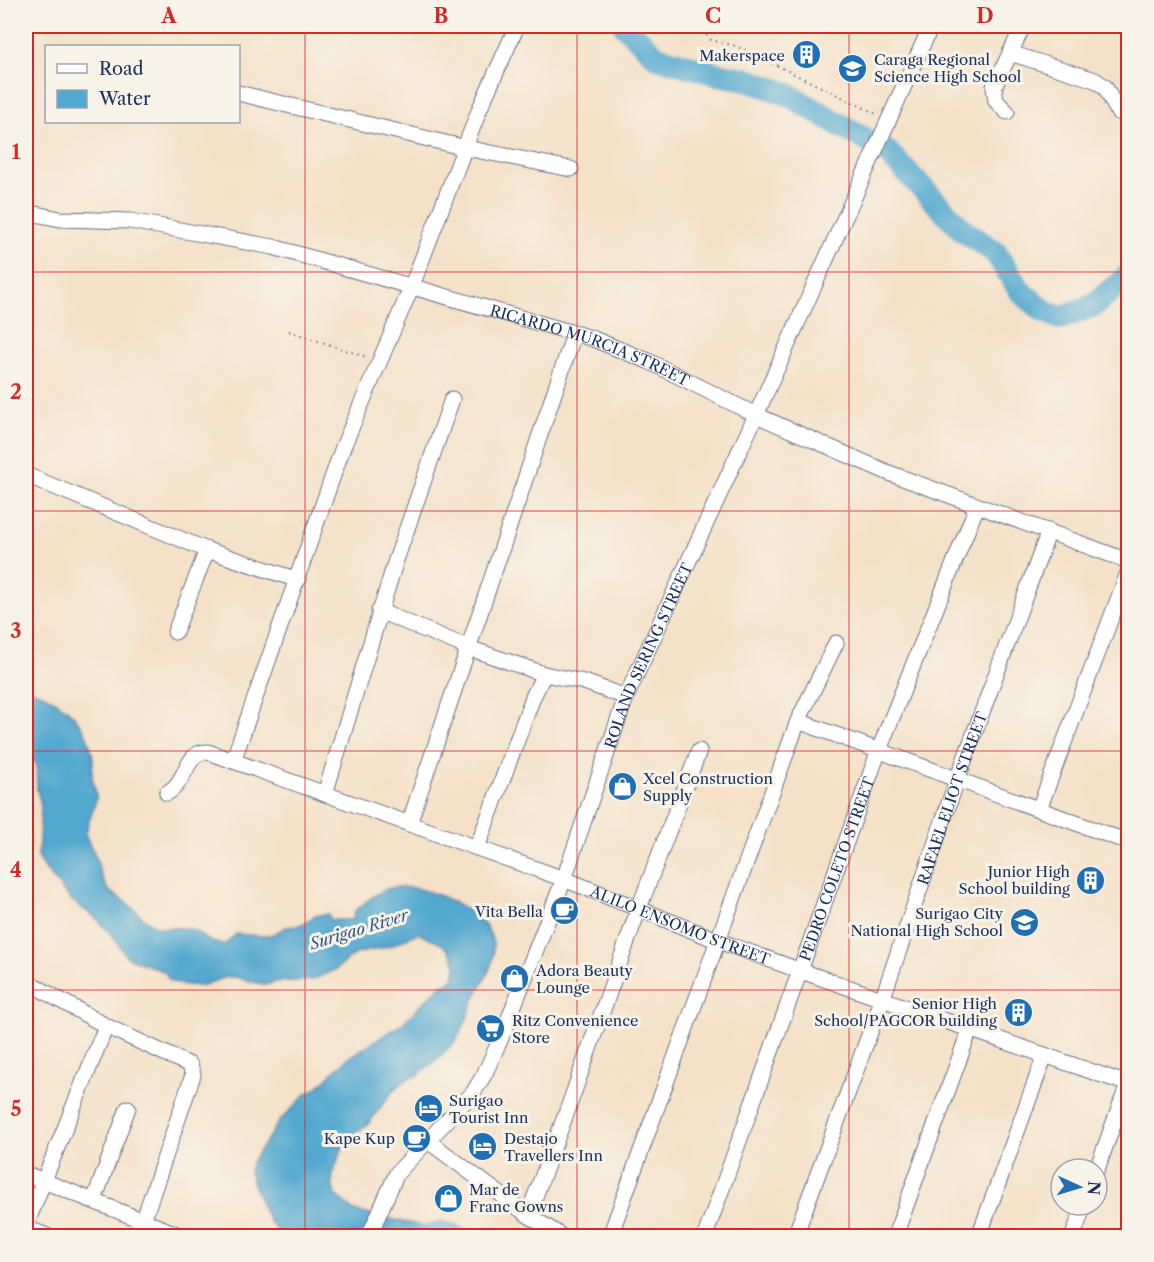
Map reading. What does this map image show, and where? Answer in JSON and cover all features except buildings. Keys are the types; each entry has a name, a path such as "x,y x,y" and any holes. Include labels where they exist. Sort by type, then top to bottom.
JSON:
{"street":[{"path":"233,761 343,447 411,288 480,108 517,26"},
{"name":"ROLAND SERING STREET","path":"369,1236 397,1173 467,1100 484,1075 564,879 626,697 931,26"},
{"path":"1006,112 996,100 994,87 1023,26"},
{"path":"1010,53 1095,80 1105,87 1119,111"},
{"path":"240,93 466,148 571,170"},
{"name":"RICARDO MURCIA STREET","path":"26,212 60,219 130,221 238,239 591,338 648,361 756,415 889,473 1128,561"},
{"path":"410,824 574,334"},
{"path":"324,794 379,611 452,399"},
{"path":"26,475 207,550 298,580"},
{"name":"PEDRO COLETO STREET","path":"705,1236 879,750 977,506"},
{"name":"RAFAEL ELIOT STREET","path":"795,1236 882,1000 957,780 1049,531"},
{"path":"175,632 207,550"},
{"path":"1039,809 1128,573"},
{"path":"379,611 469,648 544,674 584,682 626,697"},
{"path":"610,1236 798,721 836,644"},
{"path":"477,848 533,697 544,674"},
{"path":"798,721 1039,809 1127,836"},
{"path":"528,1215 639,908 699,751"},
{"name":"ALILO ENSOMO STREET","path":"167,793 178,785 193,758 198,753 208,752 564,879 801,971 1128,1084"},
{"path":"26,981 106,1026 190,1065 193,1076 138,1236"},
{"path":"47,1236 26,1226 106,1026"},
{"path":"895,1236 970,1029"},
{"path":"979,1236 1045,1055"},
{"path":"1101,1157 1128,1084"},
{"path":"94,1200 128,1108"},
{"path":"428,1141 528,1215 561,1236"},
{"path":"26,1174 181,1236"},
{"path":"1072,1236 1079,1217"}],"path":[{"path":"698,26 711,40 736,46 888,119"},
{"path":"289,331 379,361"}],"water":[{"name":"Surigao River","path":"26,688 51,698 61,705 79,722 85,733 93,759 92,776 96,796 86,834 87,840 108,889 152,924 163,928 186,928 213,942 226,944 236,934 263,936 274,934 286,927 307,922 314,916 328,914 331,920 353,920 354,912 369,900 385,890 397,887 409,887 438,895 466,909 478,918 492,940 493,957 458,1037 447,1050 417,1076 410,1077 395,1088 369,1123 349,1138 342,1149 332,1184 335,1194 354,1211 423,1226 443,1222 486,1236 281,1236 268,1219 253,1184 249,1172 251,1163 279,1122 307,1093 318,1087 349,1057 401,1025 440,986 452,979 456,968 453,956 444,946 418,933 390,946 355,954 336,969 312,980 275,982 265,985 227,977 200,986 178,984 169,980 165,972 127,957 98,920 70,899 38,857 41,805 37,790 36,763 26,757"}],"waterway":[{"path":"625,26 657,57 717,74 745,79 785,93 887,152 964,231 995,252 1021,292 1043,310 1060,318 1094,305 1128,276"}],"place":[{"name":"Makerspace","path":"806,55"},
{"name":"Caraga Regional Science High School","path":"853,68"},
{"name":"Xcel Construction Supply","path":"622,787"},
{"name":"Junior High School building","path":"1091,880"},
{"name":"Vita Bella","path":"564,911"},
{"name":"Surigao City National High School","path":"1024,922"},
{"name":"Adora Beauty Lounge","path":"515,979"},
{"name":"Senior High School/PAGCOR building","path":"1018,1012"},
{"name":"Ritz Convenience Store","path":"491,1029"},
{"name":"Surigao Tourist Inn","path":"428,1109"},
{"name":"Kape Kup","path":"416,1138"},
{"name":"Destajo Travellers Inn","path":"483,1147"},
{"name":"Mar de Franc Gowns","path":"448,1198"}]}
